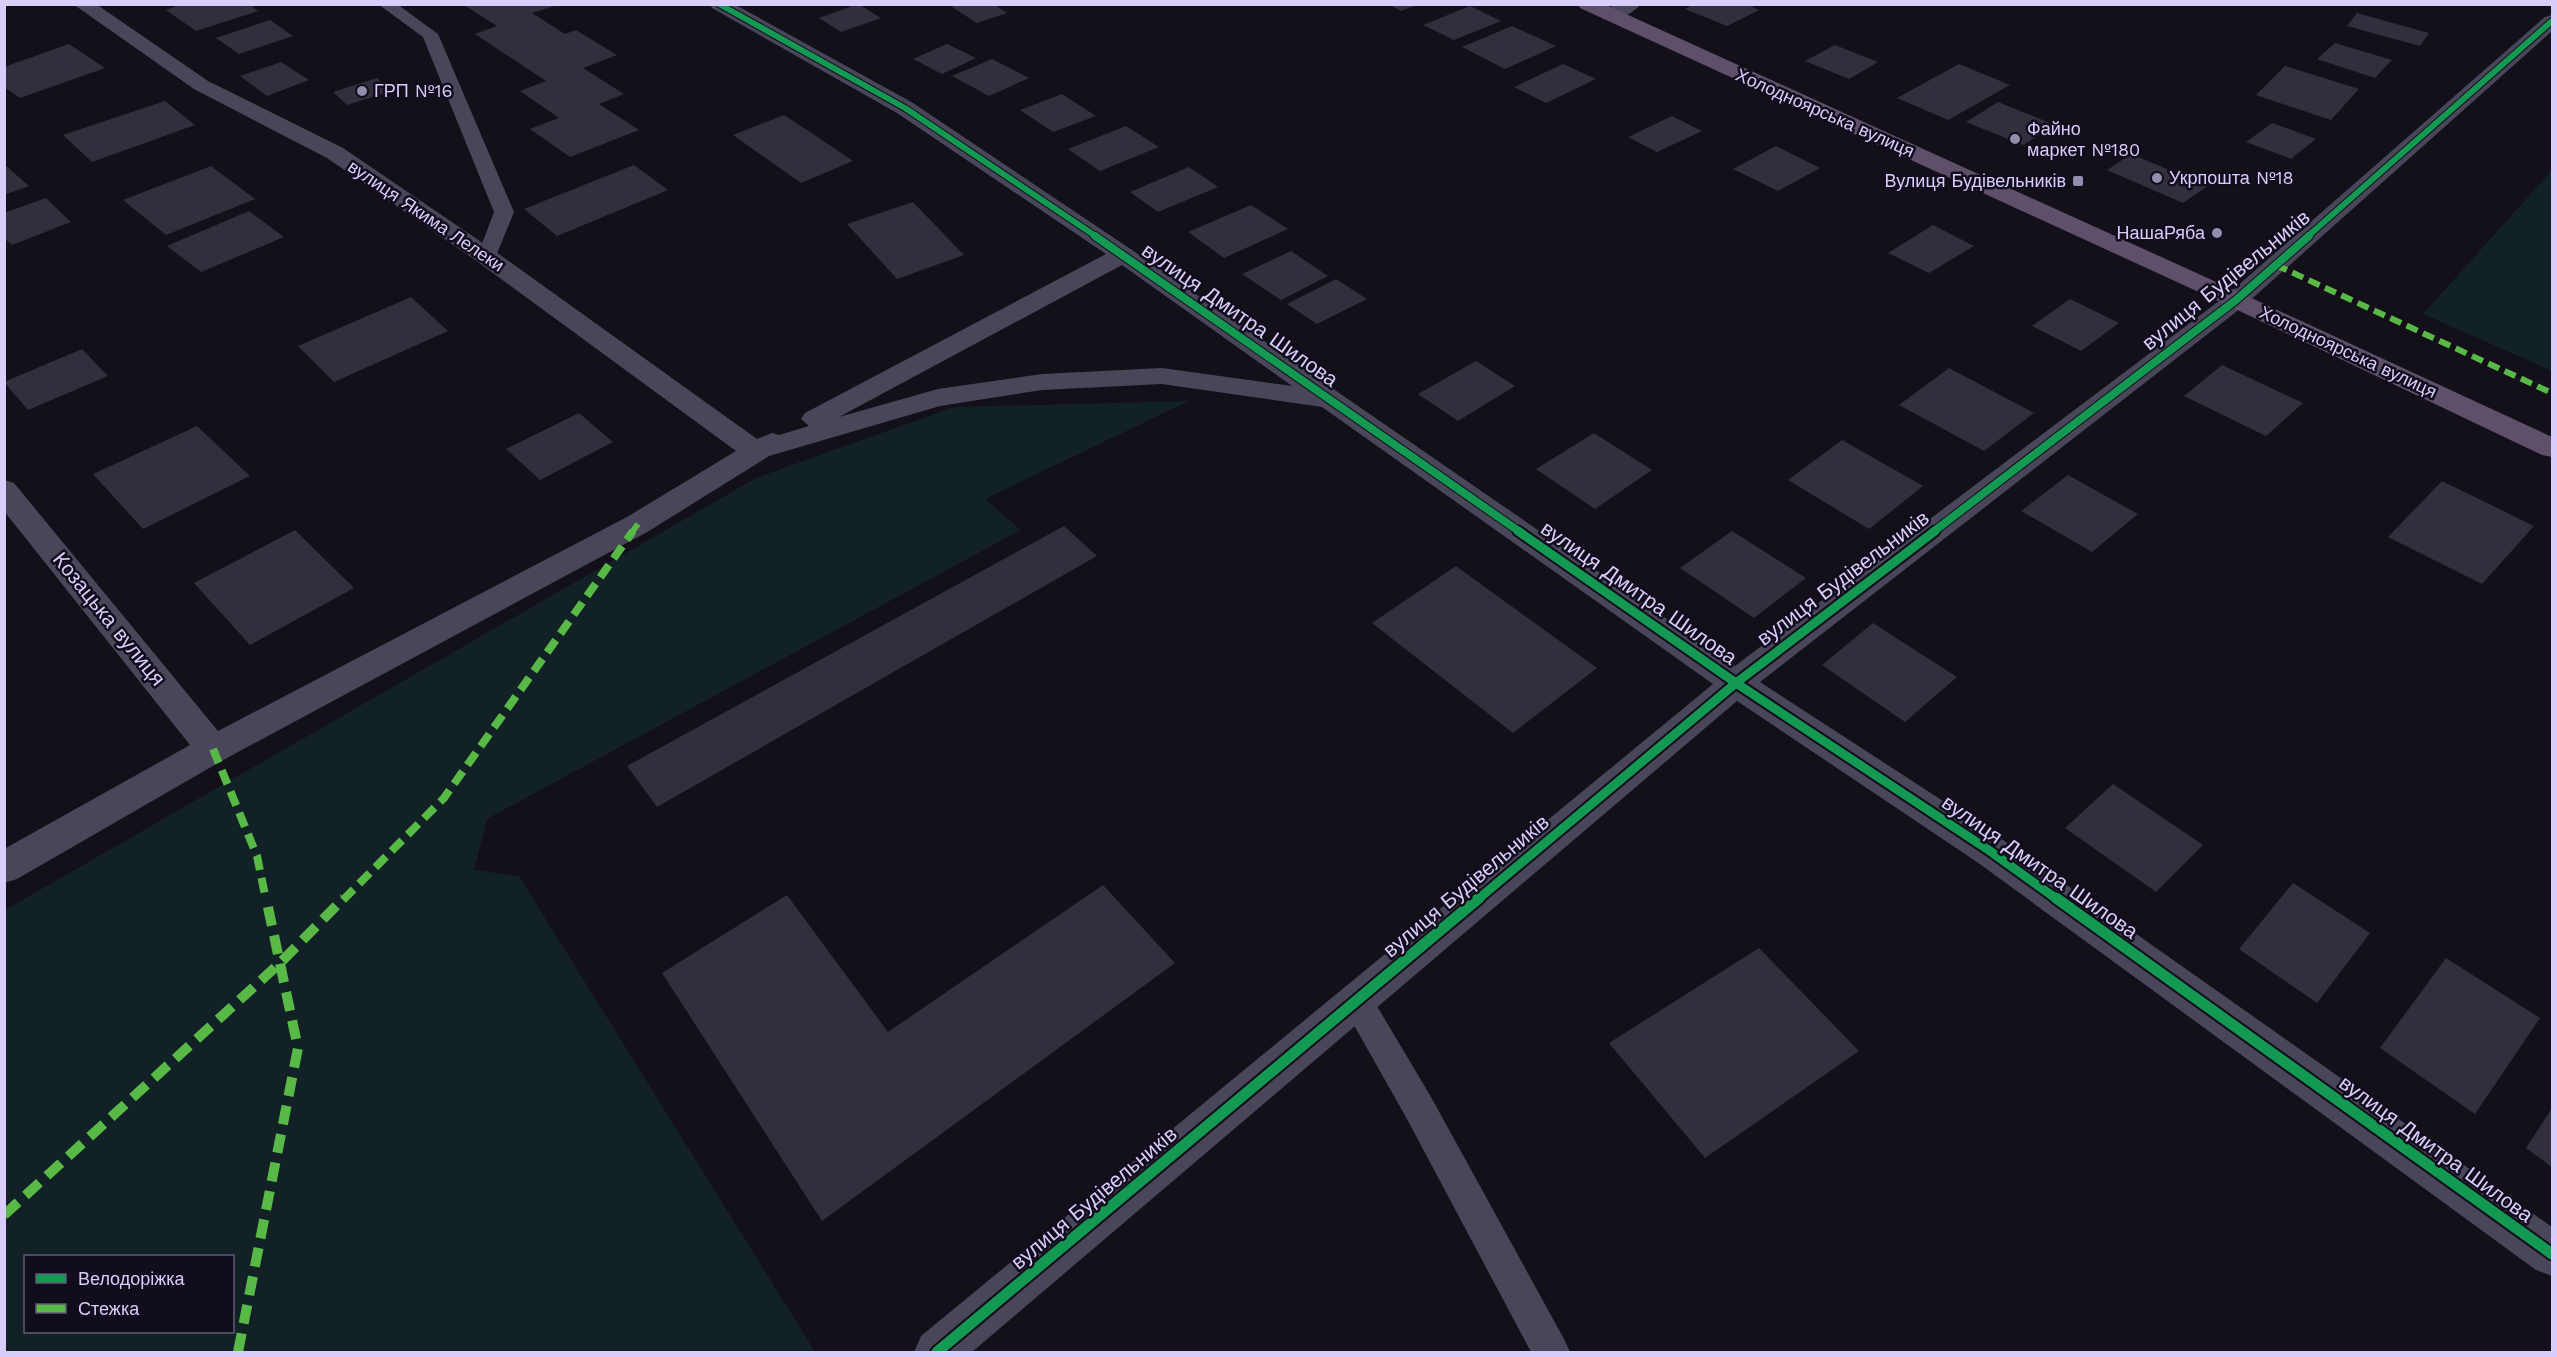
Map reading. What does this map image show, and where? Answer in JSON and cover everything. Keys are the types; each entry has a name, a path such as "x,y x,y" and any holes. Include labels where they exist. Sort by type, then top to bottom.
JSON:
{"main road":[{"name":"Холодноярська вулиця","path":"1587,4 2236,300 2553,448"}],"street":[{"name":"вулиця Якима Лелеки","path":"82,4 201,85 335,153 487,256 755,451"},
{"name":"вулиця Дмитра Шилова","path":"719,4 905,108 1123,255 1736,683 1990,851 2553,1254"},
{"path":"1610,15 1632,4"},
{"name":"вулиця Будівельників","path":"937,1353 1736,683 2236,300 2553,21"},
{"path":"4,868 213,749 638,524 755,451 1123,255"},
{"path":"755,451 938,398 1042,382 1162,376 1332,401"},
{"name":"Козацька вулиця","path":"4,490 213,749"}],"lane":[{"path":"386,4 430,34 504,212 487,256"},
{"path":"1357,1001 1419,1108 1551,1353"}],"shaded area":[{"path":"2552,170 2552,371 2423,314"},
{"path":"1189,401 985,499 1021,530 487,819 474,870 519,876 814,1350 811,1352 5,1352 5,910 756,478 954,407"}],"building":[{"path":"182,4 249,4 258,11 196,31 166,10"},
{"path":"858,4 881,18 841,32 819,18"},
{"path":"959,4 993,4 1007,13 977,23 952,7"},
{"path":"1388,4 1416,4 1416,5 1401,11"},
{"path":"1694,4 1746,4 1759,10 1727,26 1685,9"},
{"path":"464,5 557,5 532,13 565,34 576,30 617,55 583,68 624,94 599,104 639,130 570,157 530,129 559,118 520,91 546,81 475,34 497,26"},
{"path":"1470,6 1501,21 1454,40 1423,25"},
{"path":"2357,13 2429,33 2420,46 2347,26"},
{"path":"270,20 293,36 239,54 216,38"},
{"path":"1512,26 1556,46 1505,69 1462,47"},
{"path":"2335,43 2392,60 2375,78 2317,59"},
{"path":"69,44 105,68 20,98 4,87 4,67"},
{"path":"947,44 976,58 942,74 913,59"},
{"path":"1835,45 1878,62 1849,79 1805,61"},
{"path":"992,59 1029,78 989,96 952,76"},
{"path":"281,62 309,80 267,96 240,76"},
{"path":"1563,64 1596,79 1546,103 1514,87"},
{"path":"1959,64 2010,85 1948,120 1897,98"},
{"path":"2285,66 2359,89 2331,120 2256,95"},
{"name":"ГРП №16","path":"377,78 391,91 347,105 333,92"},
{"path":"1062,94 1096,116 1053,132 1020,110"},
{"path":"165,101 195,125 92,162 63,135"},
{"path":"1998,102 2055,125 2023,145 1966,122"},
{"path":"784,115 853,161 801,183 733,135"},
{"path":"1672,116 1702,131 1657,152 1628,137"},
{"path":"2272,123 2316,139 2291,159 2246,142"},
{"path":"1126,126 1159,147 1100,171 1068,149"},
{"path":"1776,146 1820,168 1778,191 1733,169"},
{"name":"Укрпошта №18","path":"2131,154 2208,186 2183,203 2107,170"},
{"path":"4,164 29,186 4,195"},
{"path":"634,165 668,190 557,236 524,209"},
{"path":"211,166 255,199 166,235 123,200"},
{"path":"1189,167 1218,187 1158,212 1130,192"},
{"path":"46,198 71,222 12,245 4,238 4,213"},
{"path":"913,202 964,255 897,279 847,224"},
{"path":"1251,205 1288,229 1224,258 1188,232"},
{"path":"249,211 284,237 201,272 167,246"},
{"path":"1933,225 1974,246 1929,273 1888,253"},
{"path":"1291,251 1328,276 1281,300 1242,274"},
{"path":"1336,279 1367,299 1317,324 1287,304"},
{"path":"411,297 448,331 334,382 298,346"},
{"path":"2070,299 2119,323 2081,351 2032,326"},
{"path":"82,349 108,376 28,410 4,382"},
{"path":"1476,361 1515,386 1458,421 1418,394"},
{"path":"2222,365 2303,403 2266,436 2184,396"},
{"path":"1949,368 2034,413 1984,451 1899,405"},
{"path":"579,413 613,442 540,480 506,449"},
{"path":"197,426 250,476 143,529 93,474"},
{"path":"1594,433 1652,470 1595,509 1536,469"},
{"path":"1842,440 1923,486 1869,529 1788,480"},
{"path":"2068,475 2138,514 2092,552 2021,511"},
{"path":"2442,481 2534,526 2482,584 2388,537"},
{"path":"1064,526 1097,556 657,807 627,766"},
{"path":"295,530 354,588 250,645 194,583"},
{"path":"1732,531 1806,578 1754,618 1680,568"},
{"path":"1456,566 1597,668 1513,733 1372,623"},
{"path":"1873,623 1957,677 1905,722 1822,665"},
{"path":"2113,784 2203,845 2156,892 2065,828"},
{"path":"2293,883 2370,933 2317,1003 2239,949"},
{"path":"1103,885 1175,963 822,1221 662,973 787,895 888,1032"},
{"path":"1759,948 1859,1051 1705,1158 1609,1043"},
{"path":"2446,958 2540,1018 2475,1114 2380,1048"},
{"path":"2552,1108 2552,1167 2526,1148"}],"marked path":[{"path":"2276,265 2552,393"},
{"path":"4,1215 280,963 444,798 638,524"},
{"path":"213,749 257,856 298,1048 238,1352"}],"cycle path":[{"path":"719,4 905,108 1123,255 1736,683 1990,851 2552,1254"},
{"path":"937,1352 1736,683 2236,300 2552,21"}],"place":[{"name":"ГРП №16","path":"362,91"},
{"name":"Файно маркет №180","path":"2015,139"},
{"name":"Укрпошта №18","path":"2157,178"},
{"name":"Вулиця Будівельників","path":"2078,181"},
{"name":"НашаРяба","path":"2217,233"}]}
